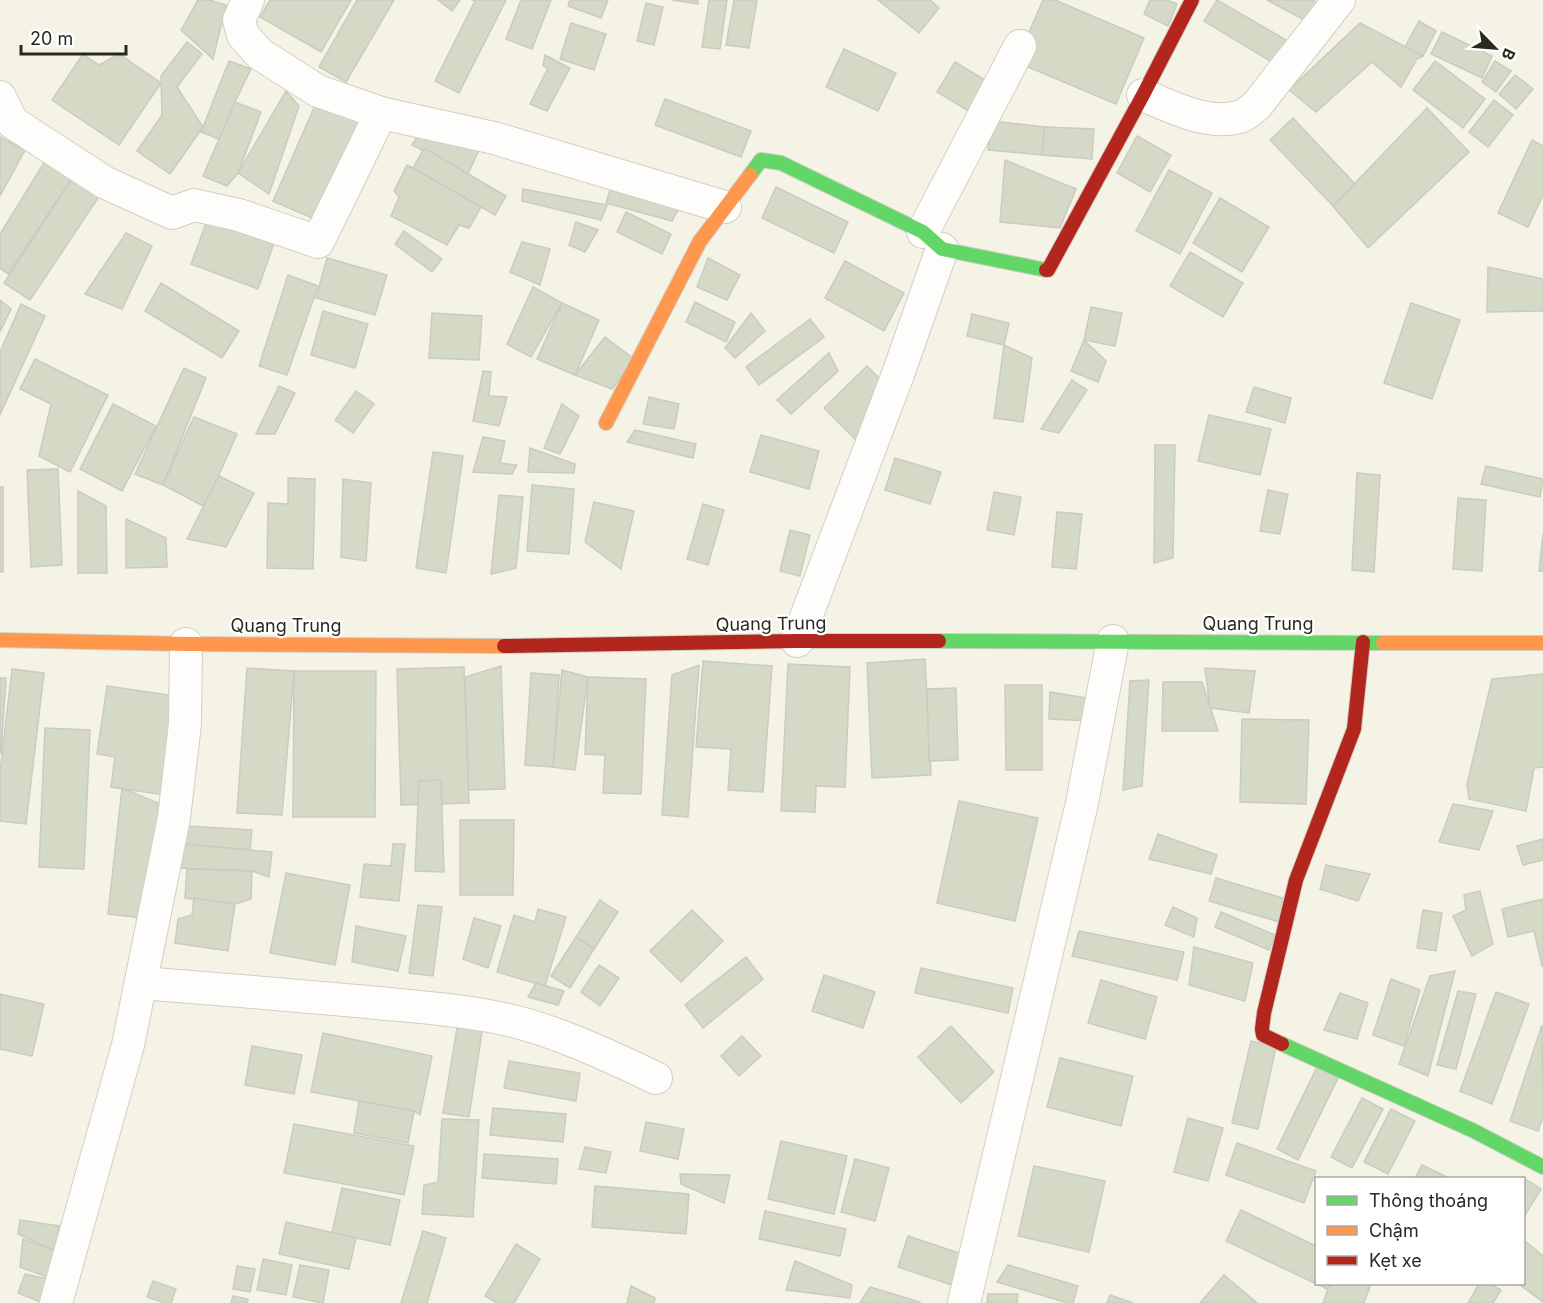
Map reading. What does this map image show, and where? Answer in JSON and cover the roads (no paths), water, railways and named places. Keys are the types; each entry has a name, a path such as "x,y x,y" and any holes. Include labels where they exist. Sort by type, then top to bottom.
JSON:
{"street":[{"path":"248,0 239,20 243,35 260,54 318,91 381,113 494,138 725,207"},
{"path":"606,423 700,241 761,160 780,163 932,240 1048,270 1192,0"},
{"path":"1143,95 1190,115 1222,120 1243,116 1257,105 1339,0"},
{"path":"797,641 898,374 932,240 1020,46"},
{"path":"0,97 12,122 104,182 152,204 172,213 194,205 239,215 318,242 381,113"},
{"name":"Quang Trung","path":"0,640 186,644 533,646 797,641 1543,643"},
{"path":"963,1303 1082,803 1113,641"},
{"path":"1363,642 1354,729 1296,880 1264,1013 1263,1035 1474,1131 1543,1167"},
{"path":"56,1303 128,1045 174,818 185,724 186,644"},
{"path":"141,983 425,1008 504,1019 547,1032 596,1051 656,1078"}]}
